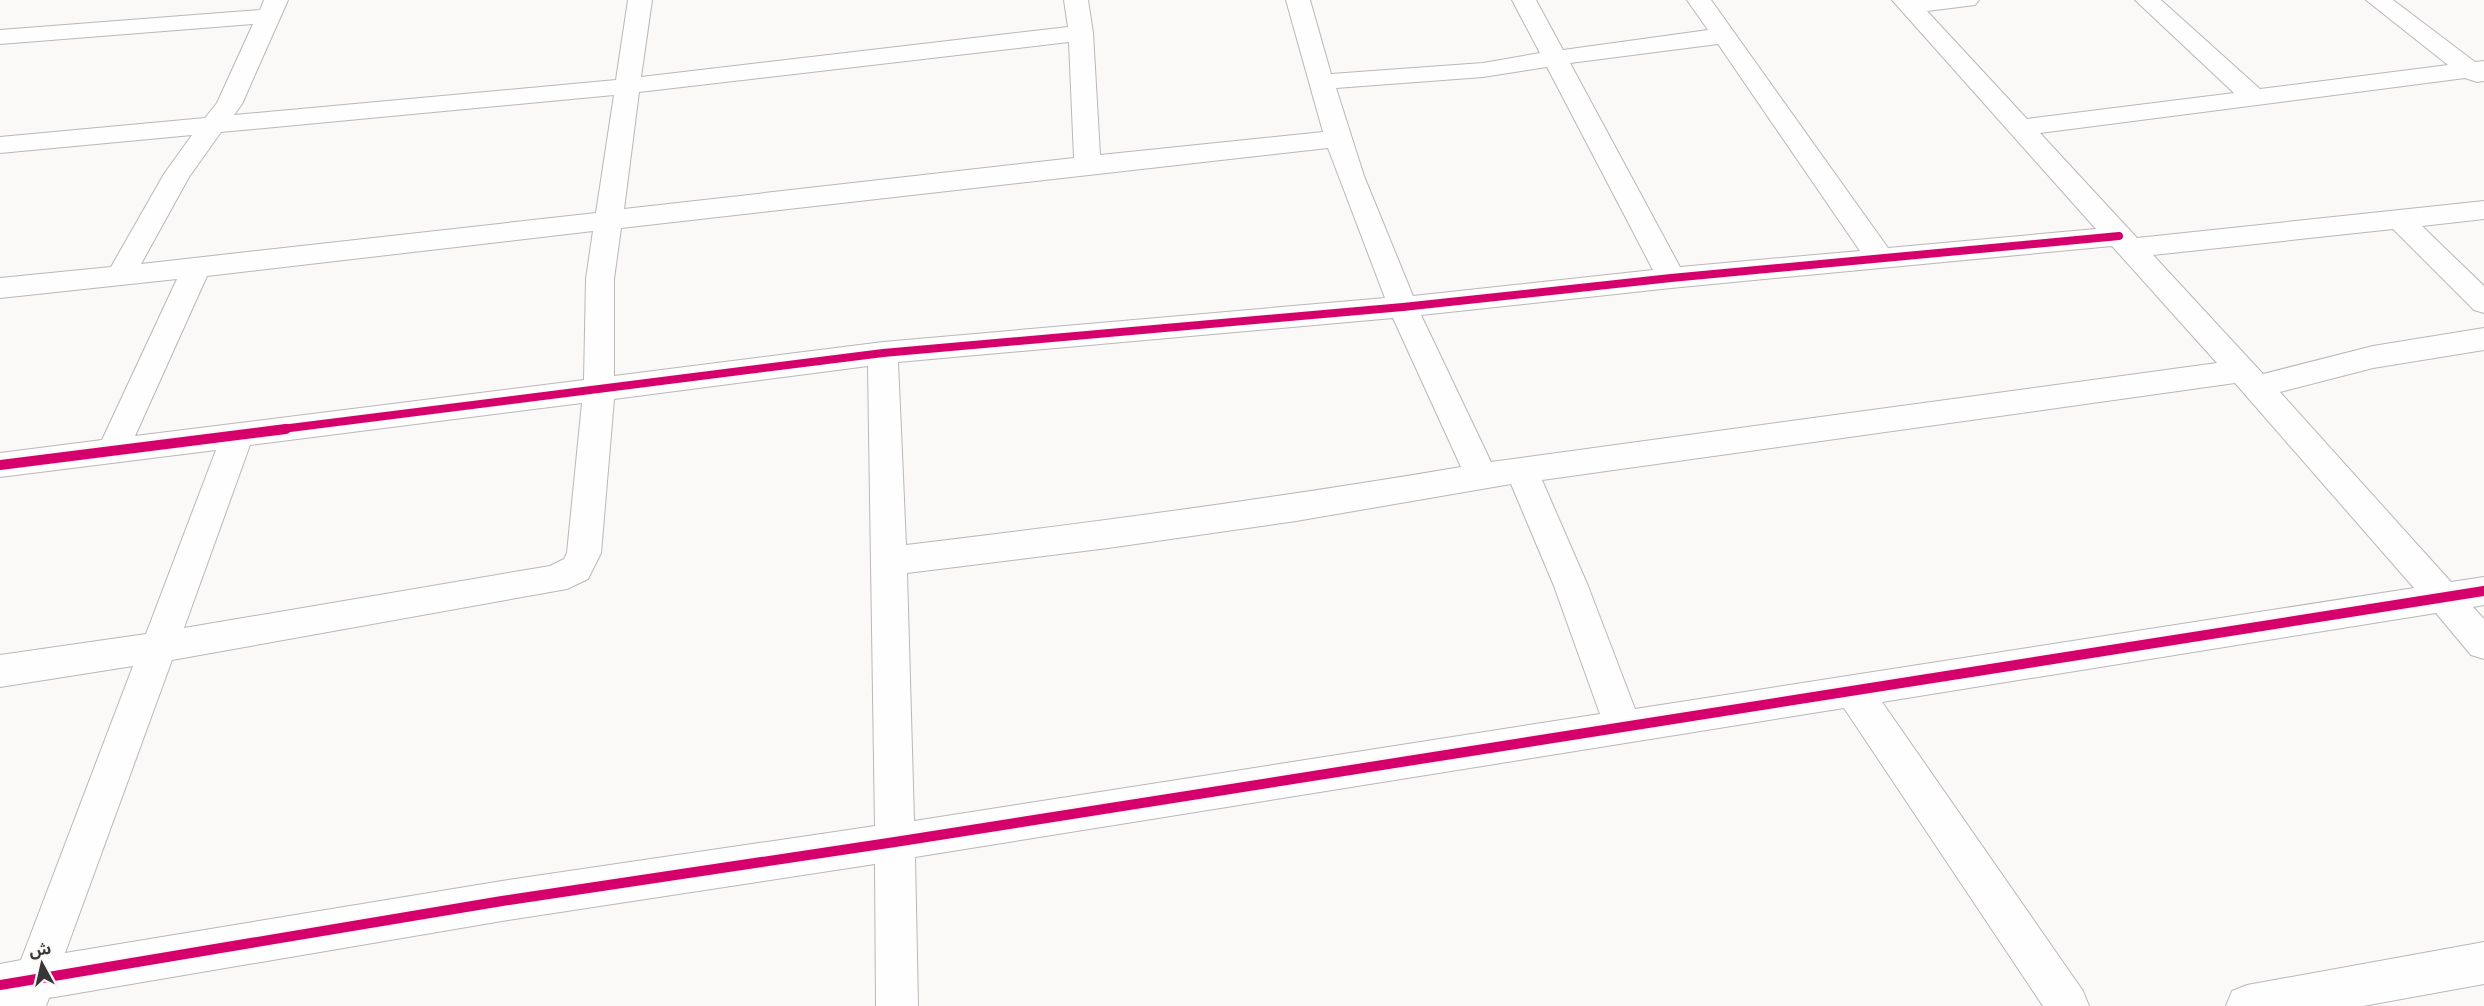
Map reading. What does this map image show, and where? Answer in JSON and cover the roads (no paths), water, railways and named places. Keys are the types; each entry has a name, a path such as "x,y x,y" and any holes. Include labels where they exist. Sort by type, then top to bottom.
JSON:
{"street":[{"path":"0,671 160,647 555,579 576,569 584,553 599,389 600,279 640,0"},
{"path":"1076,0 1081,33 1087,163"},
{"path":"1298,0 1320,82 1360,201 1403,307 1482,476"},
{"path":"1524,0 1671,278"},
{"path":"1699,0 1881,259"},
{"path":"1907,3 1967,0"},
{"path":"2147,0 2254,97"},
{"path":"2378,0 2479,73"},
{"path":"1907,3 2250,379 2484,644"},
{"path":"0,37 279,4"},
{"path":"120,276 177,174 215,124 239,87 279,4"},
{"path":"0,145 629,86 1081,33"},
{"path":"1320,82 1483,70 1638,45 1725,36"},
{"path":"2021,128 2254,97 2479,73"},
{"path":"0,288 196,269 1087,163 1339,139"},
{"path":"0,465 883,353 1403,307 1671,278 1881,259 2125,242 2484,210"},
{"path":"2398,218 2484,303"},
{"path":"113,450 196,269"},
{"path":"888,561 1131,532 1482,476 2250,379 2484,339"},
{"path":"883,353 897,1006"},
{"path":"20,990 160,647 238,434"},
{"path":"1522,471 1571,586 1623,726"},
{"path":"20,990 501,901 895,842 1852,689 2484,591"},
{"path":"1852,689 2068,1006"},
{"path":"2247,1006 2484,963"}]}
